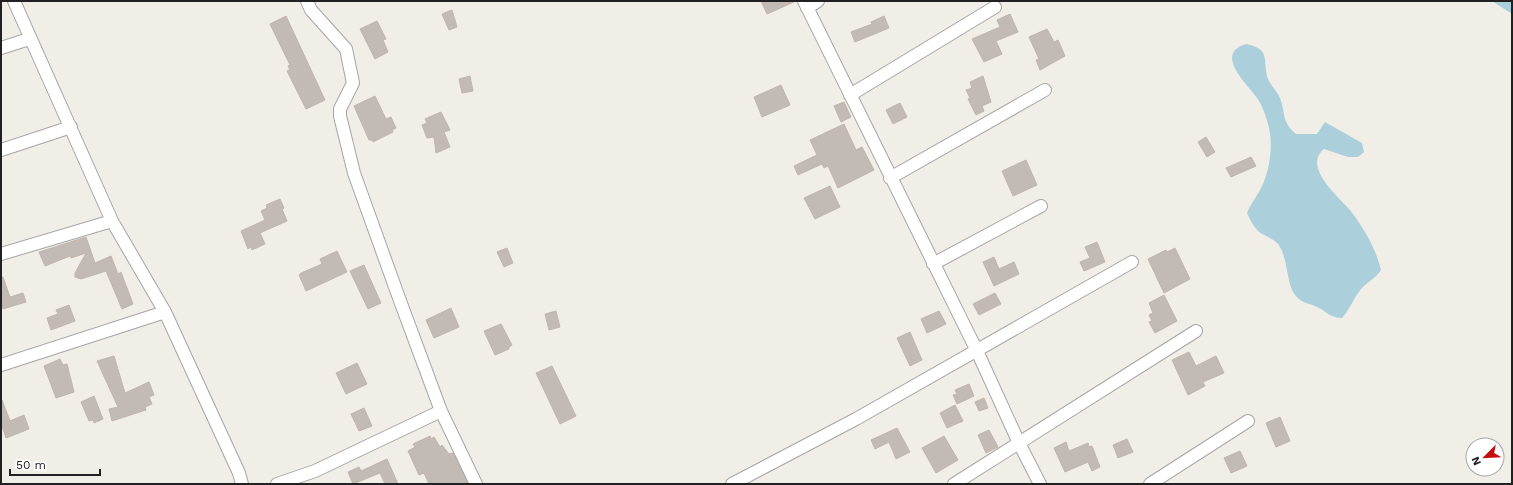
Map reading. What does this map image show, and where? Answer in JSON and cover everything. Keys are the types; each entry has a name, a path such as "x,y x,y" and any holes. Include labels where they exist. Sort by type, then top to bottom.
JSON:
{"street":[{"path":"14,1 29,39 71,127 112,221 165,312 236,466 242,484"},
{"path":"307,1 311,10 346,49 353,83 340,109 340,116 354,173 441,411 476,484"},
{"path":"818,1 806,4 890,178 977,351 1019,443 1040,484"},
{"path":"850,95 994,7"},
{"path":"1,48 29,39"},
{"path":"890,178 1045,90"},
{"path":"1,150 71,127"},
{"path":"933,264 1041,206"},
{"path":"1,254 112,221"},
{"path":"732,484 856,419 1132,262"},
{"path":"1,366 165,312"},
{"path":"954,484 1196,331"},
{"path":"277,484 315,471 441,411"},
{"path":"1150,484 1248,421"}],"water":[{"path":"1492,1 1512,1 1512,14"},
{"path":"1246,44 1260,49 1263,53 1268,79 1280,98 1288,125 1296,134 1317,134 1325,122 1362,143 1364,152 1358,157 1348,157 1324,149 1318,156 1317,164 1320,173 1331,190 1360,223 1376,254 1381,270 1360,291 1342,318 1331,315 1302,301 1294,294 1289,282 1285,260 1280,247 1273,240 1258,231 1247,213 1266,176 1270,158 1271,140 1268,124 1261,104 1239,75 1232,60 1233,54 1237,48"}],"building":[{"path":"761,1 796,1 767,14"},
{"path":"452,10 457,27 449,30 442,14"},
{"path":"1010,14 1018,32 996,41 1002,54 984,62 972,39 1000,27 997,20"},
{"path":"286,16 325,100 306,109 287,71 290,70 288,66 290,65 270,24"},
{"path":"884,16 889,28 855,42 851,32 872,24 871,22"},
{"path":"377,21 386,39 383,40 388,52 375,59 360,29"},
{"path":"1047,29 1054,42 1058,40 1065,56 1040,70 1036,60 1039,59 1029,37"},
{"path":"470,76 473,91 462,93 459,79"},
{"path":"983,76 991,102 982,106 984,111 976,115 968,99 970,98 966,90 972,88 970,82"},
{"path":"781,85 790,105 762,117 754,97"},
{"path":"375,96 386,119 391,117 396,128 392,130 393,132 373,142 372,140 369,140 354,106"},
{"path":"844,102 851,117 841,122 834,106"},
{"path":"900,103 907,117 893,124 886,110"},
{"path":"441,112 450,130 444,132 450,147 436,153 434,137 427,138 422,125 427,123 425,119"},
{"path":"844,124 856,150 862,147 874,170 838,188 828,166 824,168 822,164 798,175 794,166 817,155 810,140"},
{"path":"1206,137 1215,152 1207,157 1198,142"},
{"path":"1251,157 1256,166 1231,177 1226,168"},
{"path":"1026,160 1037,185 1013,196 1002,171"},
{"path":"830,186 840,207 815,219 804,198"},
{"path":"280,199 287,221 260,233 265,244 252,250 251,247 248,249 241,231 265,220 261,211 267,208 266,205"},
{"path":"86,237 95,263 111,256 118,274 121,272 133,304 122,309 106,271 81,279 75,277 75,273 86,253 71,258 70,256 45,266 39,252"},
{"path":"1097,242 1105,262 1084,271 1080,262 1090,258 1085,247"},
{"path":"507,248 513,263 504,267 497,252"},
{"path":"1175,248 1190,279 1164,293 1148,259 1166,250 1167,252"},
{"path":"337,251 347,272 306,291 299,275 322,264 320,259"},
{"path":"994,257 999,269 1014,262 1019,274 994,286 983,262"},
{"path":"364,265 381,303 368,309 350,271"},
{"path":"1,277 3,277 10,297 23,293 26,302 3,309 1,302"},
{"path":"995,293 1001,304 979,315 973,304"},
{"path":"1164,295 1177,321 1155,333 1149,322 1152,321 1149,315 1153,313 1149,303"},
{"path":"69,305 75,321 51,330 47,318 58,314 56,310"},
{"path":"451,308 459,327 434,338 426,320"},
{"path":"556,311 560,327 549,330 545,314"},
{"path":"939,311 946,324 927,333 921,319"},
{"path":"501,324 512,345 509,349 495,355 484,331"},
{"path":"910,332 922,360 910,366 897,338"},
{"path":"1189,352 1196,366 1216,356 1224,373 1203,382 1205,386 1188,395 1172,360"},
{"path":"114,356 125,393 149,382 154,395 149,397 152,404 145,407 146,410 112,421 109,409 118,407 97,361"},
{"path":"60,359 63,365 67,364 74,392 56,398 44,366"},
{"path":"357,363 367,384 346,394 336,373"},
{"path":"552,366 576,416 560,424 536,373"},
{"path":"969,384 974,396 957,404 953,395 957,394 955,390"},
{"path":"94,396 103,419 94,423 93,420 89,421 81,402"},
{"path":"984,398 988,408 979,411 975,402"},
{"path":"2,400 10,421 24,415 29,429 6,438 1,423"},
{"path":"955,405 963,421 947,428 940,413"},
{"path":"364,408 372,426 359,431 351,414"},
{"path":"1280,417 1290,441 1276,447 1266,423"},
{"path":"897,428 910,452 896,459 889,442 875,449 871,440"},
{"path":"989,430 998,447 986,453 978,435"},
{"path":"430,436 431,439 434,437 440,447 442,445 449,454 453,453 468,484 429,484 424,473 419,475 408,451 415,447 413,444"},
{"path":"944,436 958,460 936,473 922,448"},
{"path":"1127,439 1133,452 1118,458 1113,445"},
{"path":"1066,442 1069,451 1088,443 1089,447 1092,446 1100,467 1092,471 1088,462 1065,472 1054,448"},
{"path":"1240,451 1247,466 1231,473 1224,458"},
{"path":"387,459 398,484 385,484 380,473 353,484 348,472 359,467 361,471"}]}
